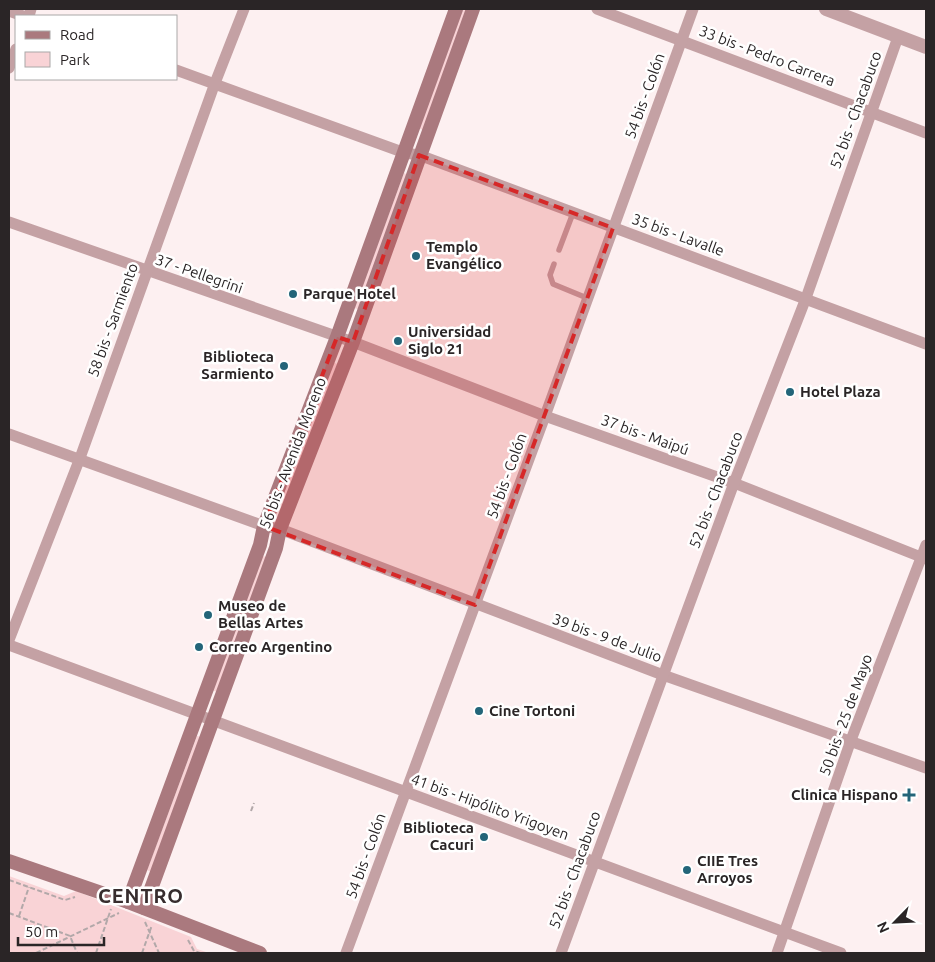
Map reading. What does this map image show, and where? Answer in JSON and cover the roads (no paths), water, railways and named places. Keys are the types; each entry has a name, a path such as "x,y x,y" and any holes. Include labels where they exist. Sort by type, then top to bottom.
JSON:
{"main road":[{"name":"56 bis - Avenida Moreno","path":"138,912 198,714 260,545 264,526 337,337 456,9"},
{"name":"56 bis - Avenida Moreno","path":"138,912 212,722 276,548 280,529 353,342 472,9"},
{"path":"9,861 138,912 260,953"}],"street":[{"name":"58 bis - Sarmiento","path":"9,640 80,458 215,83 244,9"},
{"name":"33 bis - Pedro Carrera","path":"597,9 926,132"},
{"name":"54 bis - Colón","path":"346,953 545,416 693,9"},
{"path":"826,9 926,47"},
{"name":"52 bis - Chacabuco","path":"561,953 734,483 806,298 898,37"},
{"path":"9,68 15,52"},
{"name":"35 bis - Lavalle","path":"178,71 404,153 420,155 926,344"},
{"name":"37 - Pellegrini","path":"9,222 147,272 353,342"},
{"name":"37 bis - Maipú","path":"353,342 545,416 734,483 924,559"},
{"name":"39 bis - 9 de Julio","path":"9,434 80,458 264,526 280,529 475,605 663,675 926,768"},
{"name":"50 bis - 25 de Mayo","path":"777,953 851,740 924,559 926,545"},
{"name":"41 bis - Hipólito Yrigoyen","path":"9,645 198,714 212,722 841,953"}],"lane":[{"path":"559,250 573,213"},
{"path":"554,264 550,275 553,284 587,298"}],"place":[{"name":"Templo Evangélico","path":"416,256"},
{"name":"Parque Hotel","path":"293,294"},
{"name":"Universidad Siglo 21","path":"398,341"},
{"name":"Biblioteca Sarmiento","path":"284,366"},
{"name":"Hotel Plaza","path":"790,392"},
{"name":"Museo de Bellas Artes","path":"208,615"},
{"name":"Correo Argentino","path":"199,647"},
{"name":"Cine Tortoni","path":"479,711"},
{"name":"Clinica Hispano","path":"909,795"},
{"name":"Biblioteca Cacuri","path":"484,837"},
{"name":"CIIE Tres Arroyos","path":"687,870"}],"district":[{"name":"CENTRO","path":"141,896"}]}
